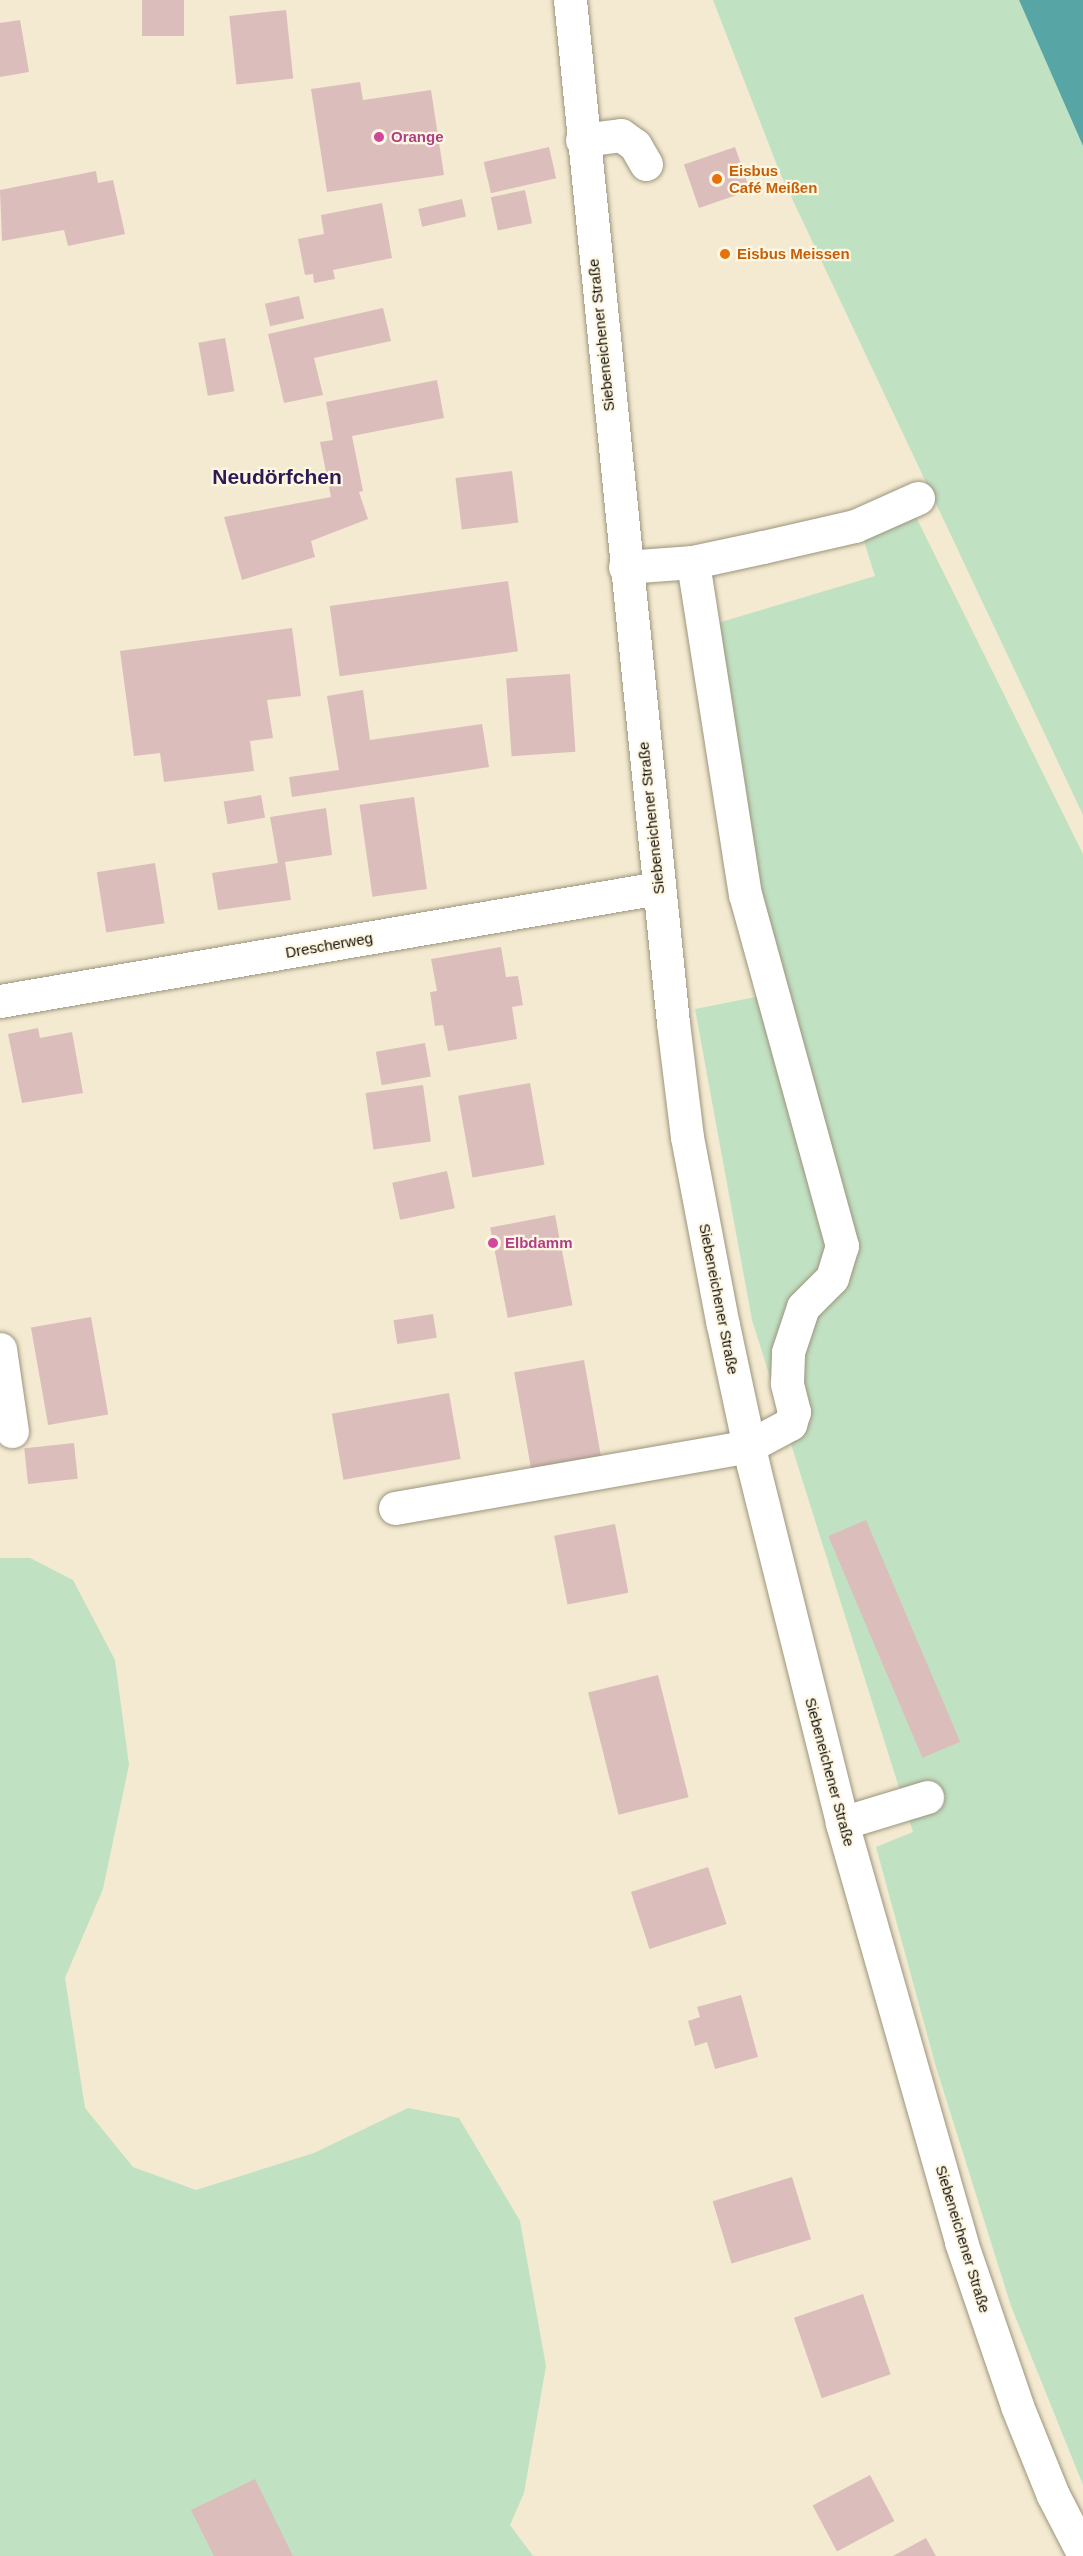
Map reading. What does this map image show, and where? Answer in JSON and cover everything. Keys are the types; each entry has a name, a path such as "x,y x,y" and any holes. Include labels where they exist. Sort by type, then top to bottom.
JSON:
{"main road":[{"name":"Siebeneichener Straße","path":"570,0 582,140 658,888 687,1137 748,1446 843,1823 961,2242 1017,2406 1053,2495 1083,2553"},
{"path":"582,140 621,135 635,145 646,164"},
{"path":"625,567 693,562 855,526 918,498"},
{"path":"395,1508 748,1446 790,1424 794,1412 787,1383 788,1352 803,1307 832,1278 842,1246 745,895 693,562"},
{"name":"Drescherweg","path":"0,1001 658,888"},
{"path":"0,1349 12,1431"},
{"path":"843,1823 927,1797"}],"green space":[{"path":"713,0 1019,0 1083,146 1083,815 780,173"},
{"path":"914,513 1083,854 1083,2485 1011,2306 936,2067 876,1847 913,1832 752,1320 695,1009 761,996 756,893 711,625 875,576 863,538"},
{"path":"0,1558 30,1558 73,1580 115,1660 129,1765 103,1889 65,1978 85,2108 133,2167 196,2190 314,2153 408,2108 459,2118 520,2221 546,2366 524,2493 510,2525 533,2556 0,2556"}],"water":[{"path":"1019,0 1083,0 1083,146"}],"building":[{"path":"142,0 184,0 184,36 142,36"},
{"path":"286,10 293,79 237,85 229,16"},
{"path":"20,20 29,72 0,77 0,23"},
{"name":"Orange","path":"360,82 363,100 431,90 444,175 327,192 311,89"},
{"path":"549,147 556,178 491,193 484,162"},
{"name":"Eisbus Café Meißen","path":"735,147 750,190 699,208 684,165"},
{"path":"96,171 98,183 113,180 125,234 68,246 64,230 2,241 0,190"},
{"path":"525,190 532,223 498,231 491,197"},
{"path":"462,199 466,217 422,227 418,209"},
{"path":"382,203 392,258 333,270 335,279 314,283 313,274 305,275 298,239 324,234 321,215"},
{"path":"299,296 304,318 270,326 265,304"},
{"path":"383,308 391,341 314,358 323,395 284,403 268,334"},
{"path":"225,338 234,391 208,396 198,343"},
{"path":"437,380 444,418 352,436 363,491 359,492 368,519 311,541 315,557 242,580 224,517 331,497 320,442 333,440 326,402"},
{"path":"512,471 518,523 462,530 455,478"},
{"path":"508,581 518,651 340,676 330,606"},
{"path":"292,628 301,696 267,700 273,738 250,741 254,771 164,782 160,753 134,756 120,651"},
{"path":"570,674 575,752 512,756 506,678"},
{"path":"363,690 370,740 482,724 489,767 292,797 289,777 339,770 327,696"},
{"path":"261,795 265,818 228,824 224,802"},
{"path":"414,797 427,889 372,897 360,805"},
{"path":"326,808 332,855 285,862 291,900 218,910 212,873 278,863 270,817"},
{"path":"155,863 165,923 106,932 97,872"},
{"path":"501,947 506,977 518,976 523,1005 512,1007 517,1039 448,1051 443,1025 435,1026 430,992 437,991 431,959"},
{"path":"38,1028 40,1038 72,1032 83,1093 22,1103 8,1034"},
{"path":"425,1043 431,1076 382,1085 376,1052"},
{"path":"530,1083 544,1165 473,1177 458,1096"},
{"path":"423,1085 431,1141 373,1150 366,1093"},
{"path":"447,1171 455,1208 400,1220 392,1183"},
{"path":"555,1215 573,1305 508,1318 490,1228"},
{"path":"433,1314 437,1338 397,1344 393,1320"},
{"path":"91,1317 108,1414 48,1425 31,1328"},
{"path":"584,1360 601,1458 531,1471 514,1372"},
{"path":"449,1393 461,1459 343,1480 332,1414"},
{"path":"74,1443 78,1479 28,1484 24,1448"},
{"path":"866,1520 960,1742 922,1758 828,1536"},
{"path":"615,1524 628,1593 567,1605 554,1536"},
{"path":"658,1675 688,1797 619,1815 588,1692"},
{"path":"708,1867 727,1924 650,1949 631,1892"},
{"path":"741,1995 758,2057 715,2069 707,2042 695,2046 688,2021 700,2017 697,2007"},
{"path":"792,2177 811,2239 732,2263 713,2201"},
{"path":"863,2294 891,2374 822,2398 794,2318"},
{"path":"870,2475 894,2521 837,2551 813,2506"},
{"path":"255,2479 293,2556 214,2556 191,2510"},
{"path":"926,2538 936,2556 893,2556"}],"place":[{"name":"Orange","path":"379,137"},
{"name":"Eisbus Café Meißen","path":"717,179"},
{"name":"Eisbus Meissen","path":"725,254"},
{"name":"Elbdamm","path":"493,1243"}],"district":[{"name":"Neudörfchen","path":"277,477"}]}
